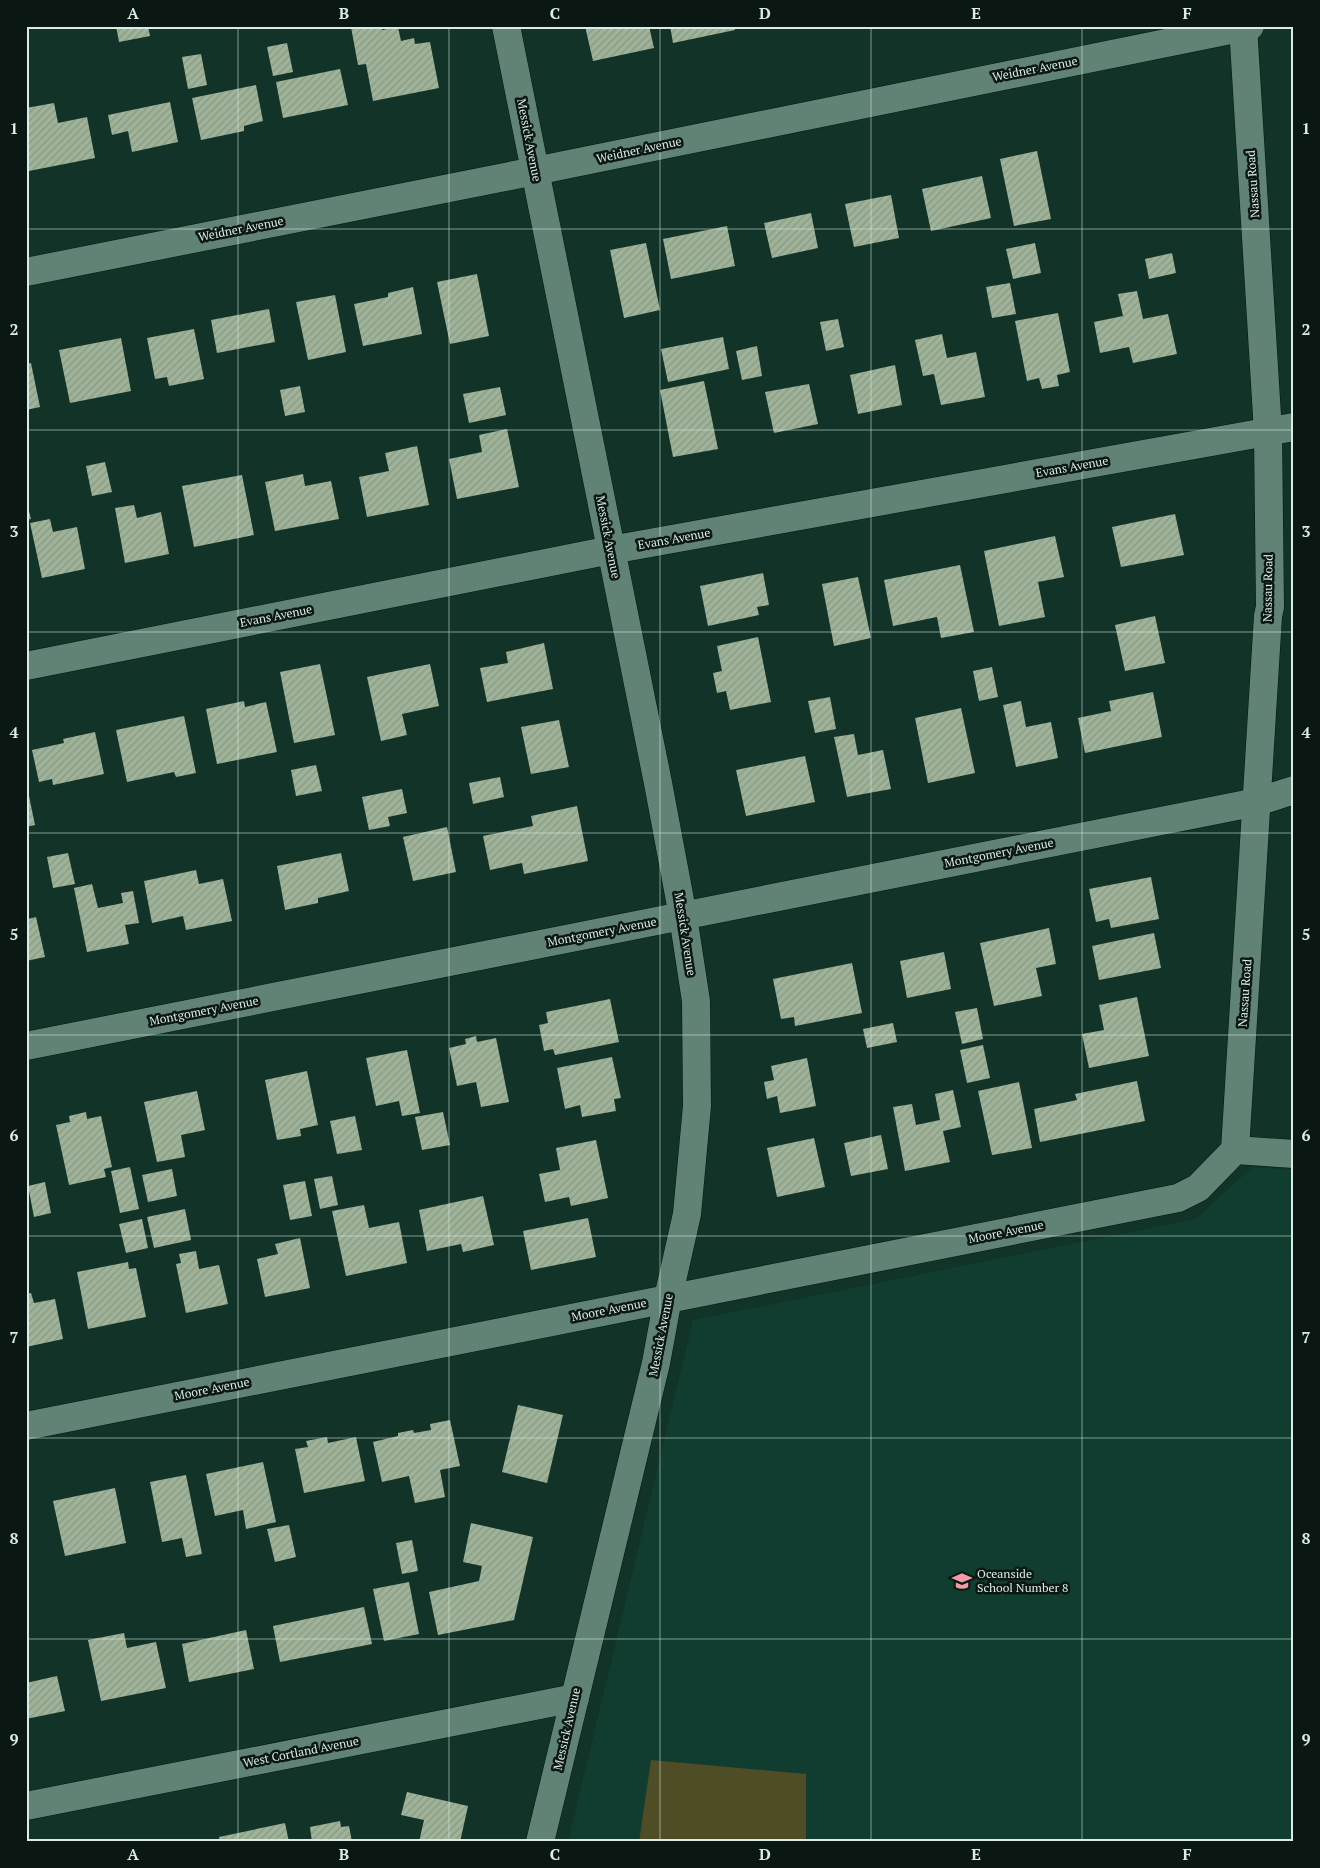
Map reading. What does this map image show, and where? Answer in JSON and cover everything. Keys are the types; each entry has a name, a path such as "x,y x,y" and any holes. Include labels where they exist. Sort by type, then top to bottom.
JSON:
{"street":[{"name":"Messick Avenue","path":"506,26 656,773 683,916 696,1001 697,1106 686,1214 656,1363 540,1842"},
{"name":"Weidner Avenue","path":"26,272 1245,27"},
{"name":"Nassau Road","path":"1235,1150 1281,430 1245,27"},
{"name":"Evans Avenue","path":"26,666 611,550 1281,430"},
{"name":"Montgomery Avenue","path":"26,1046 1257,802 1294,790"},
{"path":"1235,1150 1294,1154"},
{"name":"Moore Avenue","path":"26,1426 1178,1198 1198,1188 1235,1150"},
{"name":"West Cortland Avenue","path":"26,1806 575,1698"}],"shaded area":[{"name":"Oceanside School Number 8","path":"1252,1167 1294,1170 1294,1842 568,1842 693,1320 1196,1219"},
{"path":"651,1760 806,1774 806,1842 639,1842"}],"building":[{"path":"116,26 148,26 150,36 119,42"},
{"path":"381,26 382,30 398,27 401,41 414,38 415,44 430,42 439,88 373,101 366,64 358,65 351,27"},
{"path":"585,26 649,26 654,48 593,61"},
{"path":"670,26 735,26 735,30 673,43"},
{"path":"287,43 293,72 273,76 267,47"},
{"path":"201,54 207,85 188,89 182,57"},
{"path":"340,69 348,105 283,118 276,82"},
{"path":"256,85 263,121 244,126 244,131 201,140 192,98"},
{"path":"170,102 178,142 132,152 128,131 112,135 108,115"},
{"path":"54,103 58,123 87,117 95,158 29,171 26,156 26,108"},
{"path":"1037,151 1051,219 1014,226 1000,159"},
{"path":"982,176 991,218 931,231 922,189"},
{"path":"891,195 899,238 854,247 845,204"},
{"path":"811,213 818,248 772,258 764,223"},
{"path":"727,226 735,266 671,279 663,239"},
{"path":"646,243 660,310 624,318 610,250"},
{"path":"1035,243 1041,273 1013,279 1006,249"},
{"path":"1172,253 1176,273 1149,279 1145,259"},
{"path":"477,274 489,336 450,344 437,282"},
{"path":"1010,283 1016,314 992,318 986,287"},
{"path":"413,287 422,334 363,346 354,304 388,297 388,293"},
{"path":"1137,291 1143,319 1168,314 1177,354 1133,363 1129,347 1100,353 1094,322 1123,316 1118,294"},
{"path":"335,295 346,352 308,360 296,302"},
{"path":"269,309 275,342 217,353 211,320"},
{"path":"1058,313 1070,372 1057,375 1059,386 1042,389 1039,378 1027,381 1015,321"},
{"path":"838,319 844,347 826,351 820,322"},
{"path":"194,329 204,379 169,386 167,377 155,379 147,338"},
{"path":"942,334 947,358 976,352 985,397 941,405 934,374 923,376 915,340"},
{"path":"723,337 729,369 668,382 661,349"},
{"path":"121,338 131,391 70,403 59,350"},
{"path":"757,346 762,376 742,380 736,351"},
{"path":"31,363 40,407 26,410 26,364"},
{"path":"895,365 902,405 858,414 850,375"},
{"path":"704,381 718,449 673,457 660,390"},
{"path":"809,384 818,424 774,433 765,392"},
{"path":"300,386 305,412 285,416 280,390"},
{"path":"500,387 506,415 469,423 463,394"},
{"path":"507,429 519,487 457,499 449,459 482,452 479,435"},
{"path":"417,446 429,505 367,517 359,477 389,471 385,453"},
{"path":"105,462 112,492 92,496 86,466"},
{"path":"303,474 305,486 331,481 339,519 275,531 265,482"},
{"path":"242,475 254,535 194,547 182,486"},
{"path":"26,500 31,519 26,520"},
{"path":"134,505 137,518 161,512 169,554 125,563 115,508"},
{"path":"1175,514 1184,555 1121,567 1112,527"},
{"path":"50,519 53,532 77,527 85,569 42,578 30,523"},
{"path":"1055,536 1064,577 1038,582 1045,617 999,626 984,551"},
{"path":"960,565 974,632 941,638 937,617 893,626 884,580"},
{"path":"763,573 769,605 757,607 759,615 708,626 700,586"},
{"path":"858,577 871,638 834,646 822,584"},
{"path":"1155,616 1165,663 1125,671 1115,625"},
{"path":"758,637 771,702 730,710 726,691 717,693 713,673 722,671 717,646"},
{"path":"544,643 553,689 487,702 480,668 508,663 506,652"},
{"path":"320,664 335,735 294,743 280,672"},
{"path":"430,664 439,706 402,714 407,735 381,741 367,677"},
{"path":"992,667 998,697 979,701 973,671"},
{"path":"1153,692 1162,737 1085,753 1078,718 1111,711 1109,701"},
{"path":"830,697 836,729 815,733 808,701"},
{"path":"244,701 245,707 266,702 277,752 217,764 206,709"},
{"path":"1021,701 1026,727 1051,722 1058,758 1016,767 1003,705"},
{"path":"961,708 975,773 928,783 915,718"},
{"path":"184,716 196,773 176,777 174,772 127,782 116,730"},
{"path":"559,720 569,767 531,774 521,727"},
{"path":"95,732 104,774 53,785 52,779 39,782 32,750 64,743 63,739"},
{"path":"854,734 858,755 883,750 891,789 847,797 834,737"},
{"path":"805,756 815,802 746,816 736,770"},
{"path":"316,765 322,791 296,796 291,770"},
{"path":"500,777 504,797 473,804 469,783"},
{"path":"402,789 407,813 388,817 390,826 369,830 362,797"},
{"path":"29,796 35,825 26,827 26,797"},
{"path":"577,806 588,861 524,874 522,863 490,870 483,836 533,826 531,816"},
{"path":"447,827 456,872 413,881 403,837"},
{"path":"68,853 75,884 53,888 47,857"},
{"path":"341,853 349,891 318,898 318,903 285,910 277,866"},
{"path":"196,870 199,884 223,879 232,921 186,930 183,916 152,923 144,881"},
{"path":"1151,877 1159,919 1111,928 1109,919 1096,922 1089,889"},
{"path":"92,884 98,908 123,903 121,893 133,891 139,923 125,925 129,944 87,952 74,888"},
{"path":"26,914 28,919 36,917 45,957 26,961"},
{"path":"1049,928 1056,964 1036,968 1042,996 994,1006 980,943"},
{"path":"1154,933 1161,968 1099,980 1092,946"},
{"path":"944,952 951,989 907,998 900,961"},
{"path":"852,963 862,1013 795,1026 794,1017 781,1019 773,979"},
{"path":"1137,997 1149,1056 1089,1068 1082,1034 1104,1030 1099,1005"},
{"path":"610,999 619,1042 555,1055 553,1049 544,1051 539,1025 548,1023 546,1012"},
{"path":"977,1008 983,1039 962,1044 955,1012"},
{"path":"893,1023 897,1042 867,1048 863,1029"},
{"path":"476,1036 477,1042 496,1038 509,1102 481,1107 476,1082 457,1086 449,1048 466,1044 465,1039"},
{"path":"983,1045 990,1078 967,1083 960,1050"},
{"path":"407,1050 420,1113 402,1116 399,1101 376,1106 366,1058"},
{"path":"612,1057 621,1098 614,1099 616,1111 582,1117 580,1105 565,1109 557,1068"},
{"path":"807,1058 816,1106 780,1113 777,1096 767,1099 764,1082 774,1080 771,1066"},
{"path":"307,1071 318,1125 300,1129 301,1136 277,1140 265,1080"},
{"path":"1137,1081 1145,1121 1040,1142 1034,1109 1077,1100 1075,1094"},
{"path":"1019,1082 1032,1148 992,1155 978,1091"},
{"path":"953,1090 961,1127 943,1131 950,1162 905,1171 893,1107 912,1104 916,1125 940,1120 935,1094"},
{"path":"197,1091 205,1130 181,1135 185,1157 157,1162 144,1102"},
{"path":"86,1112 87,1119 101,1116 112,1167 104,1169 106,1177 69,1185 56,1125 70,1122 69,1116"},
{"path":"443,1112 450,1145 422,1150 415,1117"},
{"path":"355,1116 362,1150 337,1154 330,1121"},
{"path":"881,1135 888,1169 851,1176 844,1143"},
{"path":"814,1138 825,1187 777,1197 767,1148"},
{"path":"596,1140 608,1198 571,1206 569,1197 545,1202 539,1174 560,1170 556,1148"},
{"path":"130,1167 139,1209 120,1213 111,1171"},
{"path":"172,1169 177,1196 148,1202 142,1175"},
{"path":"332,1176 338,1205 320,1209 314,1179"},
{"path":"305,1181 312,1216 290,1220 283,1185"},
{"path":"45,1182 51,1213 34,1217 28,1186"},
{"path":"483,1196 494,1245 463,1252 461,1244 427,1251 419,1210"},
{"path":"364,1205 369,1228 399,1222 407,1263 346,1276 332,1211"},
{"path":"185,1209 191,1240 154,1248 147,1217"},
{"path":"588,1218 596,1257 531,1270 523,1231"},
{"path":"142,1219 148,1248 126,1253 119,1224"},
{"path":"300,1238 310,1288 265,1297 257,1259 278,1254 275,1244"},
{"path":"196,1251 199,1269 219,1265 228,1304 186,1313 176,1264 181,1263 179,1254"},
{"path":"128,1262 129,1269 136,1268 146,1317 88,1329 77,1272"},
{"path":"31,1293 34,1303 55,1299 63,1339 26,1347 26,1294"},
{"path":"518,1405 563,1415 547,1483 502,1472"},
{"path":"450,1420 460,1466 440,1470 445,1497 415,1503 409,1476 382,1482 373,1442 398,1436 398,1433 413,1430 414,1433 431,1430 430,1424"},
{"path":"327,1437 328,1443 356,1437 365,1481 304,1493 295,1449 308,1447 306,1441"},
{"path":"263,1462 276,1522 246,1529 243,1510 215,1516 206,1474"},
{"path":"186,1475 202,1554 186,1557 182,1538 162,1542 150,1482"},
{"path":"115,1488 126,1543 65,1556 53,1501"},
{"path":"471,1523 533,1537 514,1620 438,1635 429,1592 479,1581 482,1566 463,1562"},
{"path":"289,1525 296,1557 275,1562 267,1529"},
{"path":"412,1540 418,1571 402,1574 396,1543"},
{"path":"409,1582 419,1634 384,1641 373,1589"},
{"path":"364,1607 372,1644 280,1662 273,1626"},
{"path":"246,1630 254,1669 189,1682 182,1644"},
{"path":"124,1633 127,1648 156,1642 166,1688 101,1701 88,1640"},
{"path":"57,1676 65,1711 26,1719 26,1683"},
{"path":"407,1792 468,1806 460,1842 419,1842 424,1820 401,1815"},
{"path":"340,1821 341,1827 349,1826 352,1842 312,1842 310,1827"},
{"path":"285,1823 289,1842 220,1842 219,1837"}],"place":[{"name":"Oceanside School Number 8","path":"962,1581"}]}
